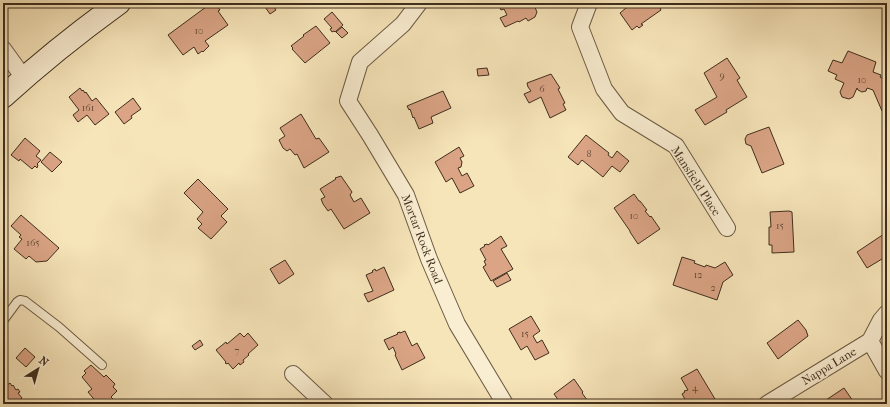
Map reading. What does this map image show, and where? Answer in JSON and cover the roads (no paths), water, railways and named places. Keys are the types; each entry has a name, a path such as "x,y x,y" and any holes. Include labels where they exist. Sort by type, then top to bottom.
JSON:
{"main road":[{"path":"3,97 92,22 119,3"}],"street":[{"name":"Mortar Rock Road","path":"419,3 403,24 360,62 348,101 406,195 429,259 457,324 505,404"},
{"name":"Mansfield Place","path":"589,3 580,27 604,89 622,113 676,146 726,228"},
{"path":"3,49 24,78"},
{"path":"887,313 881,320 870,341 887,371"},
{"name":"Nappa Lane","path":"767,404 870,341"},
{"path":"293,374 325,404"}],"lane":[{"path":"3,321 20,300 25,301 59,327 102,365"}]}
